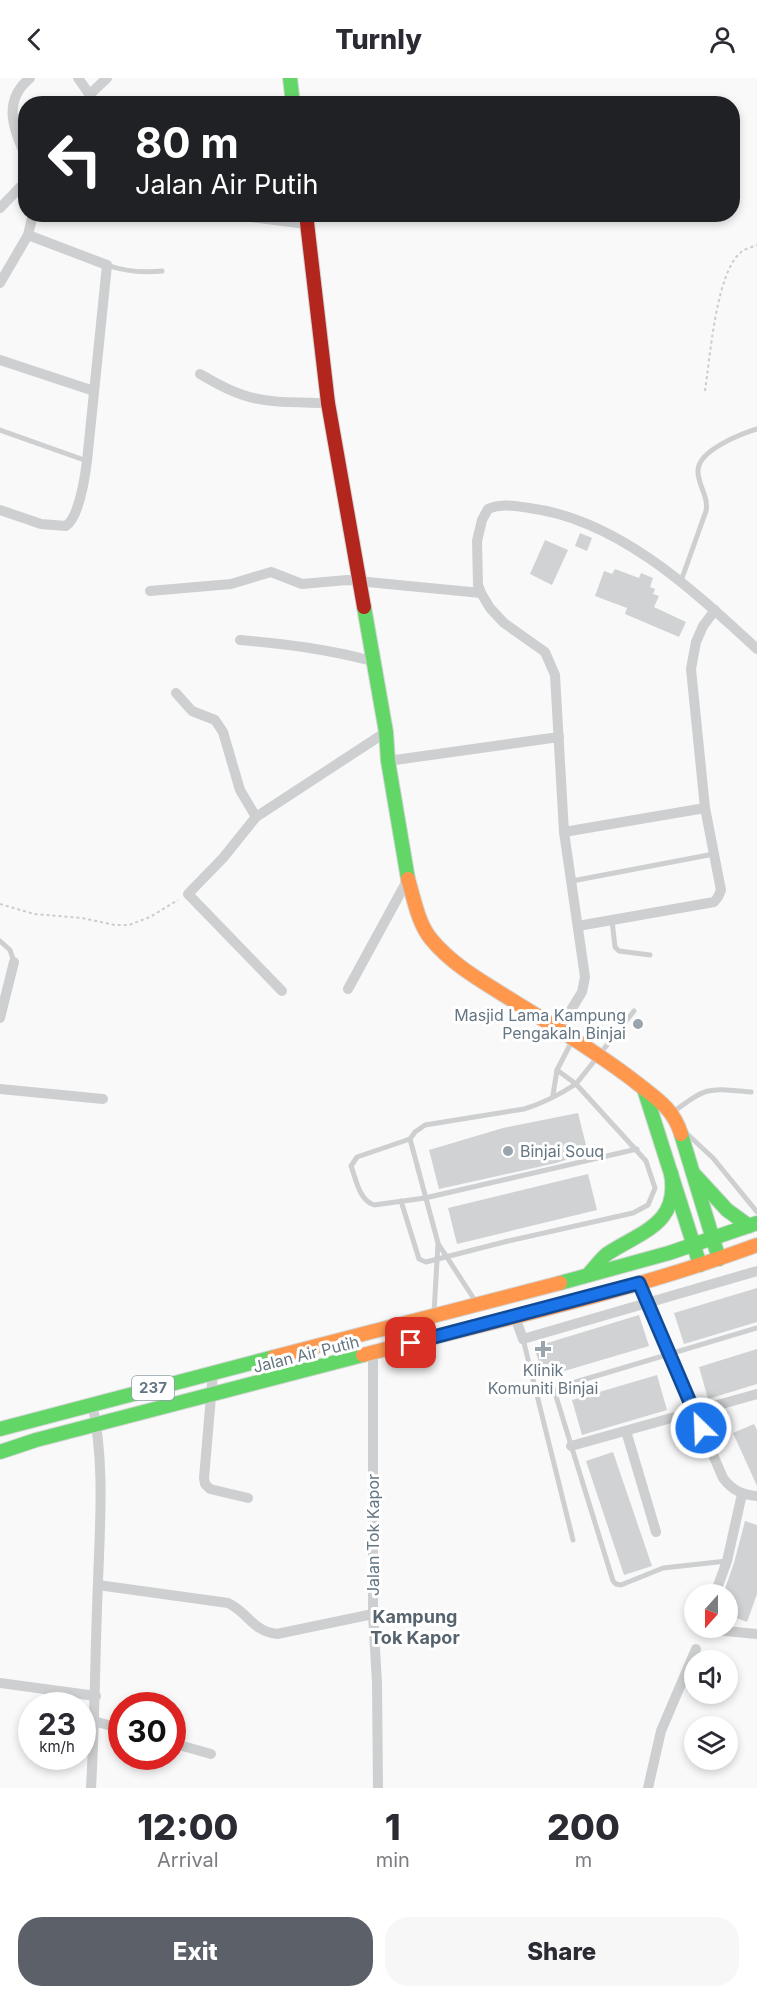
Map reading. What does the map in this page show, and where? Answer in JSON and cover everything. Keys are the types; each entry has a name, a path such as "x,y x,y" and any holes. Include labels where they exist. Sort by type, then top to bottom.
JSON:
{"main road":[{"path":"290,78 292,96"},
{"path":"307,222 328,403 386,732 388,761 408,879 419,917 429,937 466,971 599,1054 672,1113 679,1128 719,1259"},
{"path":"644,1089 700,1264"},
{"path":"588,1275 605,1256 645,1233 659,1220 673,1198 674,1183 671,1173"},
{"path":"693,1173 727,1210 753,1224"},
{"name":"Jalan Air Putih","path":"0,1429 92,1403 434,1317 713,1239 753,1224"},
{"name":"Jalan Air Putih","path":"0,1452 515,1317 639,1283 757,1245"}],"street":[{"path":"18,133 11,113 17,91 30,78"},
{"path":"78,78 91,96"},
{"path":"95,96 106,78"},
{"path":"0,109 11,113"},
{"path":"0,208 18,189"},
{"path":"0,283 28,235 31,222"},
{"path":"0,510 41,524 66,526 72,522 87,461 107,265 28,235"},
{"path":"0,360 94,391"},
{"path":"200,374 244,396 264,400 328,403"},
{"path":"560,1028 584,985 585,977 564,832 555,675 548,657 540,648 504,624 481,593 478,585 476,554 480,528 489,509 502,505 553,512 601,530 670,572 757,649"},
{"path":"150,591 231,584 271,573 302,585 347,579 481,593"},
{"path":"578,926 714,902 718,897 721,890 705,808 691,669 696,642 703,626 715,610"},
{"path":"240,640 299,645 372,661"},
{"path":"176,693 192,711 215,720 223,732 240,789 256,817"},
{"path":"282,991 188,894 223,858 256,817 386,732"},
{"path":"388,761 560,737"},
{"path":"564,832 705,808"},
{"path":"348,989 408,879"},
{"path":"0,1018 14,962"},
{"path":"0,1089 103,1099"},
{"path":"515,1317 523,1339 757,1271"},
{"path":"639,1283 723,1478 729,1486 742,1494 757,1496"},
{"name":"Jalan Tok Kapor","path":"373,1353 373,1614 377,1683 378,1788"},
{"path":"213,1373 204,1478 210,1488 248,1498"},
{"path":"571,1446 757,1394"},
{"path":"92,1403 97,1425 101,1500 96,1696"},
{"path":"626,1431 656,1532"},
{"path":"719,1584 727,1561 742,1494"},
{"path":"98,1585 228,1603 267,1633 277,1634 373,1614"},
{"path":"738,1632 757,1634"},
{"path":"648,1788 661,1731 696,1649"},
{"path":"0,1683 66,1692"},
{"path":"186,1747 212,1754"},
{"path":"91,1788 92,1770"}],"lane":[{"path":"107,265 142,273 162,271"},
{"path":"681,581 708,503 698,470 701,460 736,436 757,429"},
{"path":"0,430 87,461"},
{"path":"572,881 714,854"},
{"path":"612,920 615,946 619,951 650,955"},
{"path":"0,941 10,951 14,962"},
{"path":"634,1011 576,1084 564,1092 553,1095 539,1105 524,1109 425,1125 410,1138 357,1157 351,1166 363,1198 374,1205 425,1198 637,1149"},
{"path":"553,1095 557,1070 574,1037"},
{"path":"401,1201 419,1259 426,1262 642,1210 648,1205 655,1188 650,1170 637,1149 576,1084 557,1070"},
{"path":"672,1113 697,1094 707,1090 751,1092"},
{"path":"679,1128 699,1143 713,1158 757,1212"},
{"path":"410,1138 438,1243 434,1317"},
{"path":"438,1243 478,1305"},
{"path":"727,1561 663,1568 621,1585 616,1584 613,1581 555,1393 559,1387 757,1328"},
{"path":"523,1339 573,1540"}],"path":[{"path":"705,391 714,329 726,272 740,252 757,245"},
{"path":"0,904 34,914 129,925 150,917 188,894"}],"building":[{"path":"580,533 592,538 587,551 575,546"},
{"path":"545,540 568,550 552,585 530,574"},
{"path":"615,569 639,578 641,573 653,578 650,587 655,589 653,594 659,596 654,607 686,622 679,637 625,614 627,608 595,596 604,571 612,574"},
{"name":"Binjai Souq","path":"578,1113 588,1153 556,1163 439,1189 429,1150 503,1128"},
{"path":"588,1174 597,1210 457,1244 448,1208"},
{"path":"757,1288 757,1322 684,1344 674,1313"},
{"path":"639,1315 649,1346 544,1377 534,1347"},
{"path":"757,1349 757,1384 708,1399 699,1367"},
{"path":"657,1375 667,1410 582,1435 572,1400"},
{"path":"754,1424 757,1430 757,1486 733,1433"},
{"path":"613,1452 652,1566 624,1575 586,1461"},
{"path":"745,1521 757,1525 757,1594 747,1622 738,1619 738,1584 727,1584"}],"traffic: fast":[{"path":"290,78 292,96"},
{"path":"364,607 408,879"},
{"path":"644,1089 700,1265"},
{"path":"681,1134 719,1259"},
{"path":"588,1275 607,1254 645,1232 664,1215 670,1204 671,1173"},
{"path":"693,1173 727,1210 749,1226"},
{"path":"560,1283 669,1253 757,1223"},
{"path":"0,1452 36,1440 363,1355"},
{"path":"0,1429 274,1357"}],"traffic: slow":[{"path":"408,879 423,926 431,939 449,958 633,1080 668,1110 681,1134"},
{"path":"363,1355 611,1291 757,1245"},
{"path":"274,1357 560,1283"}],"traffic: jam":[{"path":"307,222 328,403 364,607"}],"place":[{"name":"Masjid Lama Kampung Pengakaln Binjai","path":"638,1024"},
{"name":"Binjai Souq","path":"508,1151"},
{"name":"Klinik Komuniti Binjai","path":"543,1349"}],"district":[{"name":"Kampung Tok Kapor","path":"415,1627"}],"route":[{"path":"411,1343 639,1283 701,1428"}]}
